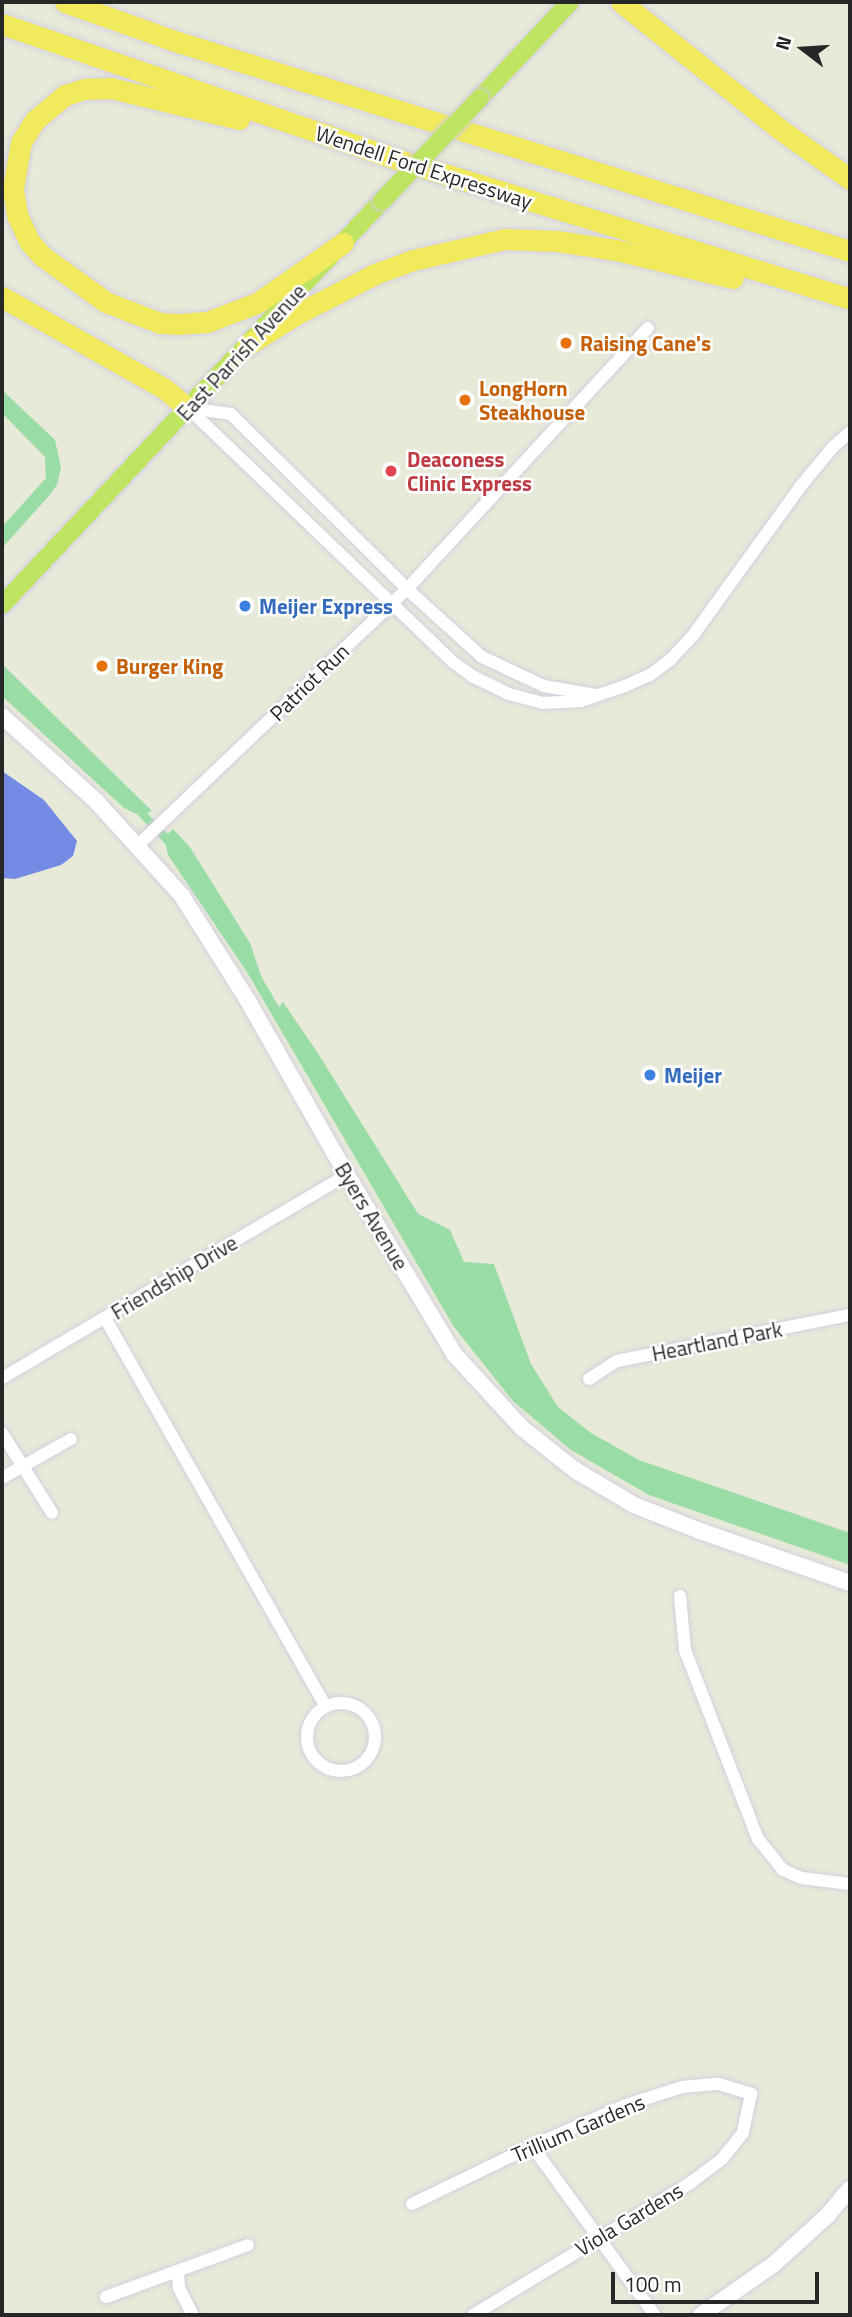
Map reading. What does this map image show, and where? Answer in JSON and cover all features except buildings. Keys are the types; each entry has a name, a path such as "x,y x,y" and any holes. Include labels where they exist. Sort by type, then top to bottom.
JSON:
{"highway":[{"path":"65,2 191,46 850,251"},
{"path":"621,2 778,128 850,179"},
{"name":"Wendell Ford Expressway","path":"2,24 399,160 850,299"},
{"path":"342,243 257,303 233,314 207,322 177,324 138,316 106,302 84,288 42,256 29,241 17,215 13,189 21,142 36,120 65,95 84,89 111,88 399,160"},
{"path":"247,345 297,314 376,274 413,260 505,239 557,241 616,250 850,307"},
{"path":"2,297 165,388 188,408"}],"main road":[{"name":"East Parrish Avenue","path":"2,605 570,2"}],"street":[{"name":"Patriot Run","path":"137,846 407,589 648,328"},
{"path":"188,408 231,414 407,589 482,657 544,686 595,695"},
{"path":"188,408 390,605 453,662 474,677 509,694 560,704 595,695 650,675 671,659 694,634 800,487 833,447 850,432"},
{"name":"Byers Avenue","path":"2,716 96,801 182,896 248,1001 347,1175 454,1354 522,1428 575,1470 634,1505 850,1583"},
{"name":"Friendship Drive","path":"2,1378 347,1175"},
{"name":"Heartland Park","path":"589,1379 617,1360 850,1315"},
{"path":"105,1318 326,1707"},
{"path":"2,1433 52,1513"},
{"path":"2,1478 71,1438"},
{"path":"680,1596 684,1650 758,1839 783,1870 802,1878 850,1884"},
{"path":"348,1704 367,1715 372,1724 375,1735 369,1756 351,1769 329,1769 312,1755 307,1733 317,1713 326,1707 348,1704"},
{"name":"Trillium Gardens","path":"412,2204 626,2105 682,2087 719,2084 751,2094"},
{"name":"Viola Gardens","path":"472,2315 600,2235 692,2182 722,2159 743,2133 751,2094"},
{"path":"533,2146 600,2235 636,2292 655,2315"},
{"path":"701,2315 774,2264 827,2216 850,2189"},
{"path":"106,2297 248,2245"},
{"path":"178,2271 179,2288 193,2315"}],"green space":[{"path":"2,390 55,440 61,468 57,485 2,548 2,527 46,478 45,457 2,413"},
{"path":"2,664 152,811 147,813 168,834 173,829 189,846 250,943 261,976 279,1007 283,1002 319,1055 418,1214 450,1230 464,1262 494,1264 531,1364 558,1407 591,1433 639,1460 850,1533 850,1565 649,1495 571,1450 513,1401 454,1327 247,972 168,855 166,845 137,814 124,808 2,696"}],"water":[{"path":"2,771 44,800 77,841 73,856 61,865 15,879 2,878"}],"place":[{"name":"Raising Cane's","path":"566,343"},
{"name":"LongHorn Steakhouse","path":"465,400"},
{"name":"Deaconess Clinic Express","path":"391,471"},
{"name":"Meijer Express","path":"245,606"},
{"name":"Burger King","path":"102,666"},
{"name":"Meijer","path":"650,1075"}]}
